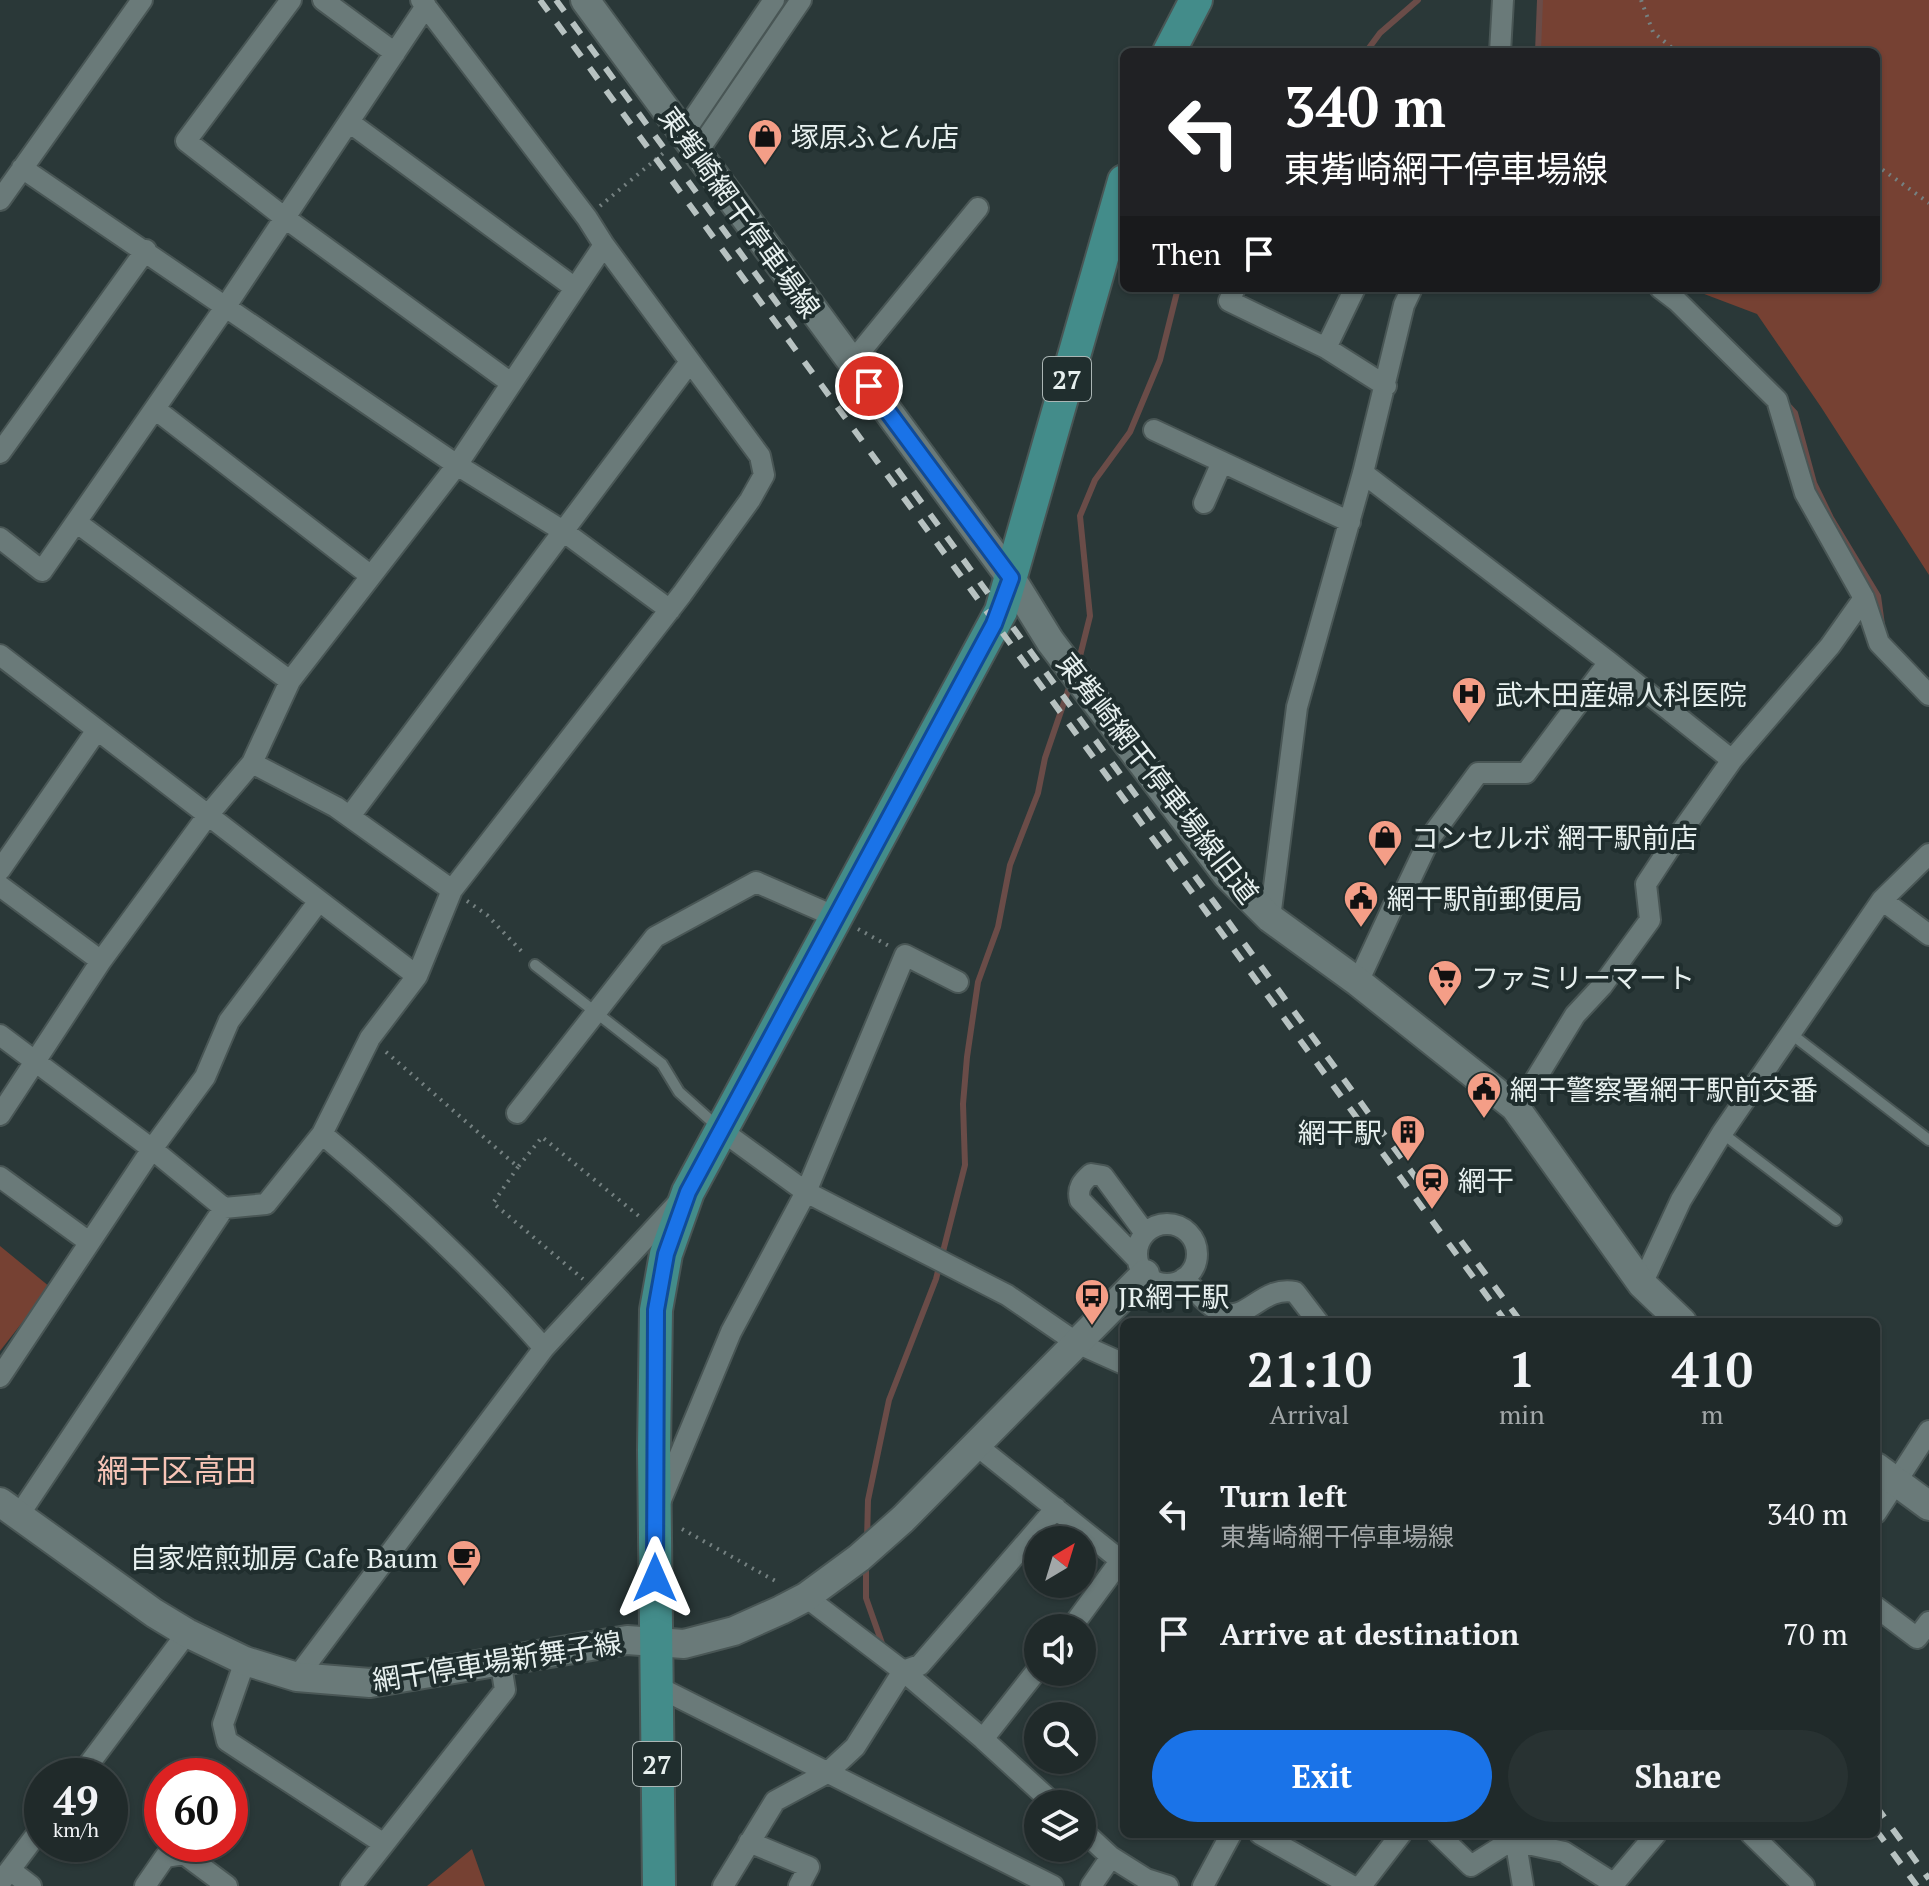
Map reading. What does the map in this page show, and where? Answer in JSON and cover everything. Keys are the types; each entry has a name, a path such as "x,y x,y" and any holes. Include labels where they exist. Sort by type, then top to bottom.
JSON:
{"main road":[{"name":"東觜崎網干停車場線","path":"585,0 1011,578"},
{"path":"1171,48 1196,0"},
{"name":"27","path":"659,1886 654,1514 656,1310 666,1254 688,1192 1001,611 1120,195"},
{"name":"東觜崎網干停車場線旧道","path":"1011,578 1050,641 1227,875 1270,918 1358,982 1515,1107 1642,1284 1678,1318"},
{"name":"網干停車場新舞子線","path":"10,1509 154,1613 187,1633 245,1661 297,1677 370,1683 627,1640 684,1644 710,1639 757,1622 806,1597 859,1558 903,1519 1077,1343 1141,1266"},
{"path":"1886,1475 1929,1506"}],"street":[{"path":"0,200 12,171 142,0"},
{"path":"291,0 186,141 285,218 511,383"},
{"path":"323,0 395,53"},
{"path":"689,144 774,0"},
{"path":"689,144 801,0"},
{"path":"1500,48 1503,0"},
{"path":"0,538 42,571 226,306 395,53 424,3 587,218 760,456 764,475 750,500 670,610 452,890 417,976 370,1038 322,1134 266,1204 224,1208 152,1149 0,1035"},
{"path":"349,122 575,288"},
{"path":"12,171 146,250 457,465 563,531 670,610"},
{"path":"852,362 978,208"},
{"path":"0,1115 101,961 208,815 252,763 290,681 457,465 604,245"},
{"path":"0,453 146,250"},
{"path":"1233,292 1229,301 1326,348 1386,386"},
{"path":"1326,348 1353,292"},
{"path":"1270,918 1297,707 1350,522 1404,305 1410,292"},
{"path":"1665,292 1777,400 1805,493 1864,598 1879,643 1929,695"},
{"path":"350,816 690,362"},
{"path":"155,409 371,576"},
{"path":"1154,430 1350,522"},
{"path":"1204,503 1222,462"},
{"path":"1363,473 1732,760"},
{"path":"76,522 290,681"},
{"path":"1515,1107 1529,1090 1575,1015 1602,986 1650,920 1646,884 1732,760 1830,646 1864,598"},
{"path":"0,655 417,976"},
{"path":"1358,982 1397,898 1401,899 1430,838 1478,773 1526,773 1609,662"},
{"path":"0,870 97,730"},
{"path":"252,763 350,816 452,890"},
{"path":"1642,1284 1681,1200 1722,1133 1882,900 1929,854"},
{"path":"517,1113 655,937 756,882 836,917"},
{"path":"0,886 101,961"},
{"path":"1882,900 1929,935"},
{"path":"0,1377 152,1149 205,1077 229,1021 319,901"},
{"path":"654,1514 731,1332 806,1192 905,955 958,982"},
{"path":"721,1130 806,1192 1007,1295 1077,1343 1120,1362"},
{"path":"322,1134 404,1203 480,1278 544,1348"},
{"path":"1141,1266 1137,1249 1145,1233 1153,1227 1172,1224 1189,1234 1195,1243 1195,1262 1184,1278 1159,1283 1141,1266 1080,1200 1078,1192 1081,1183 1091,1174 1103,1176 1145,1233"},
{"path":"0,1177 89,1242"},
{"path":"297,1677 544,1348 688,1192"},
{"path":"10,1509 224,1208"},
{"path":"1184,1278 1211,1306 1224,1314 1241,1313 1272,1292 1282,1289 1295,1292 1315,1318"},
{"path":"1880,1498 1886,1475 1929,1431"},
{"path":"976,1445 1118,1557 1080,1614"},
{"path":"899,1668 920,1665 1056,1508"},
{"path":"806,1597 899,1668 1039,1790"},
{"path":"1880,1610 1917,1638 1929,1622"},
{"path":"93,1758 187,1633"},
{"path":"351,1886 505,1690 500,1659"},
{"path":"245,1661 223,1724 227,1741 384,1844"},
{"path":"723,1886 775,1801 827,1773 855,1747 899,1668"},
{"path":"656,1686 1053,1886"},
{"path":"983,1739 1025,1686"},
{"path":"1203,1886 1229,1838"},
{"path":"1267,1838 1352,1886"},
{"path":"1361,1886 1398,1838"},
{"path":"1442,1838 1471,1866 1510,1838"},
{"path":"1513,1838 1523,1886"},
{"path":"1519,1838 1564,1852 1613,1885 1653,1838"},
{"path":"1755,1838 1804,1886"},
{"path":"749,1842 809,1867 799,1886"},
{"path":"1096,1843 1111,1857 1146,1879 1168,1886"},
{"path":"24,1851 5,1876 31,1886"},
{"path":"145,1886 165,1857 184,1854 227,1886"},
{"path":"1091,1886 1111,1857"}],"lane":[{"path":"535,965 662,1064 679,1092 721,1130"},
{"path":"1790,1033 1929,1140"},
{"path":"1722,1133 1836,1220"}],"path":[{"path":"1641,0 1653,32 1672,48"},
{"path":"587,218 635,174 666,151 689,144"},
{"path":"1880,168 1929,203"},
{"path":"452,890 487,915 535,965"},
{"path":"836,917 905,955"},
{"path":"370,1038 518,1167"},
{"path":"597,1291 493,1203 542,1137 654,1229"},
{"path":"654,1514 806,1597"}],"shaded area":[{"path":"1537,0 1929,0 1929,575 1757,314 1699,292 1880,292 1880,48 1537,48"},
{"path":"0,1246 50,1287 0,1351"},
{"path":"472,1849 485,1886 427,1886"}],"waterway":[{"path":"1369,48 1380,33 1418,0"},
{"path":"1538,48 1540,0"},
{"path":"1078,664 1090,616 1080,516 1095,480 1130,432 1160,360 1177,292"},
{"path":"1784,401 1795,413 1814,483 1831,518 1878,596 1882,625"},
{"path":"867,1541 868,1500 889,1400 936,1279 965,1165 963,1104 978,982 998,927 1010,865 1038,793 1045,758 1071,682"},
{"path":"866,1564 866,1598 884,1649"}],"railway":[{"path":"540,0 1503,1318"},
{"path":"556,0 801,336"},
{"path":"897,469 1438,1208"},
{"path":"1461,1241 1518,1318"},
{"path":"1880,1812 1929,1879"},
{"path":"1880,1835 1917,1886"}],"place":[{"name":"塚原ふとん店","path":"765,167"},
{"name":"武木田産婦人科医院","path":"1469,725"},
{"name":"コンセルボ 網干駅前店","path":"1385,868"},
{"name":"網干駅前郵便局","path":"1361,929"},
{"name":"ファミリーマート","path":"1445,1008"},
{"name":"網干警察署網干駅前交番","path":"1484,1120"},
{"name":"網干駅","path":"1408,1163"},
{"name":"網干","path":"1432,1211"},
{"name":"JR網干駅","path":"1092,1327"},
{"name":"自家焙煎珈房 Cafe Baum","path":"464,1588"}],"district":[{"name":"網干区高田","path":"177,1470"}],"route":[{"path":"655,1578 656,1310 666,1254 688,1192 1001,611 1011,578 869,386"}]}
